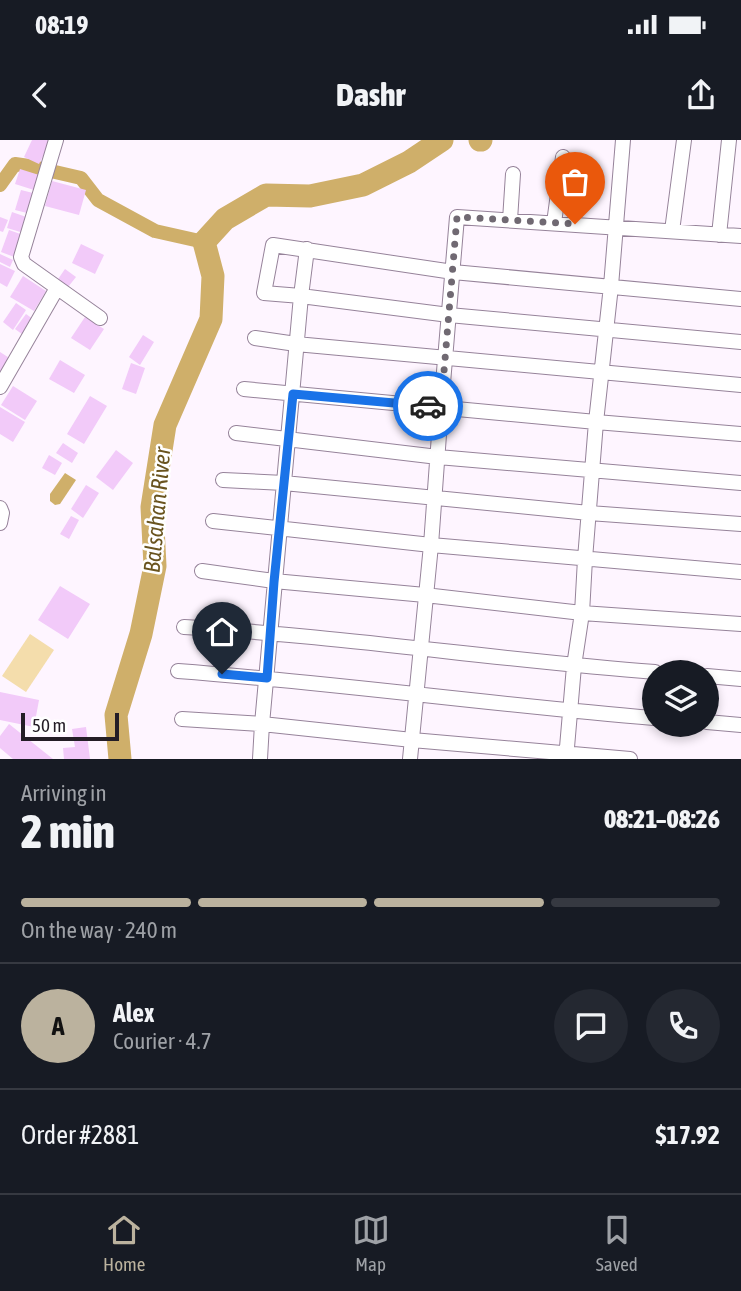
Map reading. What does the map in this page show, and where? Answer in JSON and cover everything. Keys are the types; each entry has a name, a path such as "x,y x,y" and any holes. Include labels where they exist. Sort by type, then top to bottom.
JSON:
{"street":[{"path":"566,756 582,613 584,559 623,140"},
{"path":"671,231 684,140"},
{"path":"719,235 729,140"},
{"path":"55,141 21,257 24,264 100,318"},
{"path":"554,223 563,157"},
{"path":"510,220 513,174"},
{"path":"410,759 435,499 457,217 741,236"},
{"path":"741,299 453,272 272,245 264,293 449,315 741,342"},
{"path":"260,759 261,723 300,296 307,249"},
{"path":"0,387 57,288"},
{"path":"255,338 741,385"},
{"path":"244,389 741,433"},
{"path":"236,433 438,457 741,483"},
{"path":"223,480 741,524"},
{"path":"0,508 0,523"},
{"path":"213,521 431,545 741,572"},
{"path":"202,571 274,582 425,595 582,613 741,624"},
{"path":"184,627 271,632 574,666 642,671"},
{"path":"178,671 642,717"},
{"path":"719,677 741,679"},
{"path":"182,719 261,723 566,756 629,759"},
{"path":"719,723 741,725"}],"shaded area":[{"path":"65,473 76,480 60,504 55,505 50,501 50,494"},
{"path":"30,634 54,650 26,692 2,676"}],"building":[{"path":"32,140 51,140 39,164 24,157"},
{"path":"20,169 39,175 34,190 15,184"},
{"path":"52,181 86,190 79,215 45,206"},
{"path":"21,190 37,194 31,214 15,210"},
{"path":"12,212 32,219 27,234 7,228"},
{"path":"0,217 8,220 3,232 0,231"},
{"path":"9,230 26,236 17,258 1,252"},
{"path":"81,244 104,255 95,274 72,263"},
{"path":"0,254 13,260 10,267 0,262"},
{"path":"0,264 15,271 7,287 0,283"},
{"path":"65,269 76,277 64,292 54,285"},
{"path":"23,276 46,291 34,311 10,297"},
{"path":"16,303 26,310 13,330 3,322"},
{"path":"26,314 37,322 26,337 15,329"},
{"path":"85,317 104,329 90,350 71,338"},
{"path":"143,335 154,342 140,365 129,357"},
{"path":"0,352 14,361 0,375"},
{"path":"60,360 85,375 74,393 49,379"},
{"path":"131,363 145,368 136,394 122,389"},
{"path":"13,386 37,401 25,420 1,405"},
{"path":"90,396 107,406 84,444 67,434"},
{"path":"0,407 25,422 13,442 0,434"},
{"path":"63,443 78,453 72,463 56,453"},
{"path":"116,450 133,463 113,490 96,477"},
{"path":"49,455 62,463 55,475 42,468"},
{"path":"86,485 99,493 83,518 71,509"},
{"path":"71,516 79,520 69,539 60,534"},
{"path":"60,586 90,604 68,639 38,620"},
{"path":"0,692 39,700 34,727 0,720"},
{"path":"9,724 53,759 13,759 0,748 0,736"},
{"path":"86,727 90,759 64,759 63,748 75,747 72,729"}],"waterway":[{"name":"Balsahan River","path":"120,759 116,715 141,634 155,566 152,507 165,425 211,319 213,276 204,242 225,219 266,195 310,196 363,185 409,162 442,140"},
{"path":"0,185 15,164 81,178 98,200 155,231 204,242"}],"way so far":[{"path":"428,406 441,407 457,217 575,224"}],"route":[{"path":"222,674 267,678 293,394 428,406"}]}
